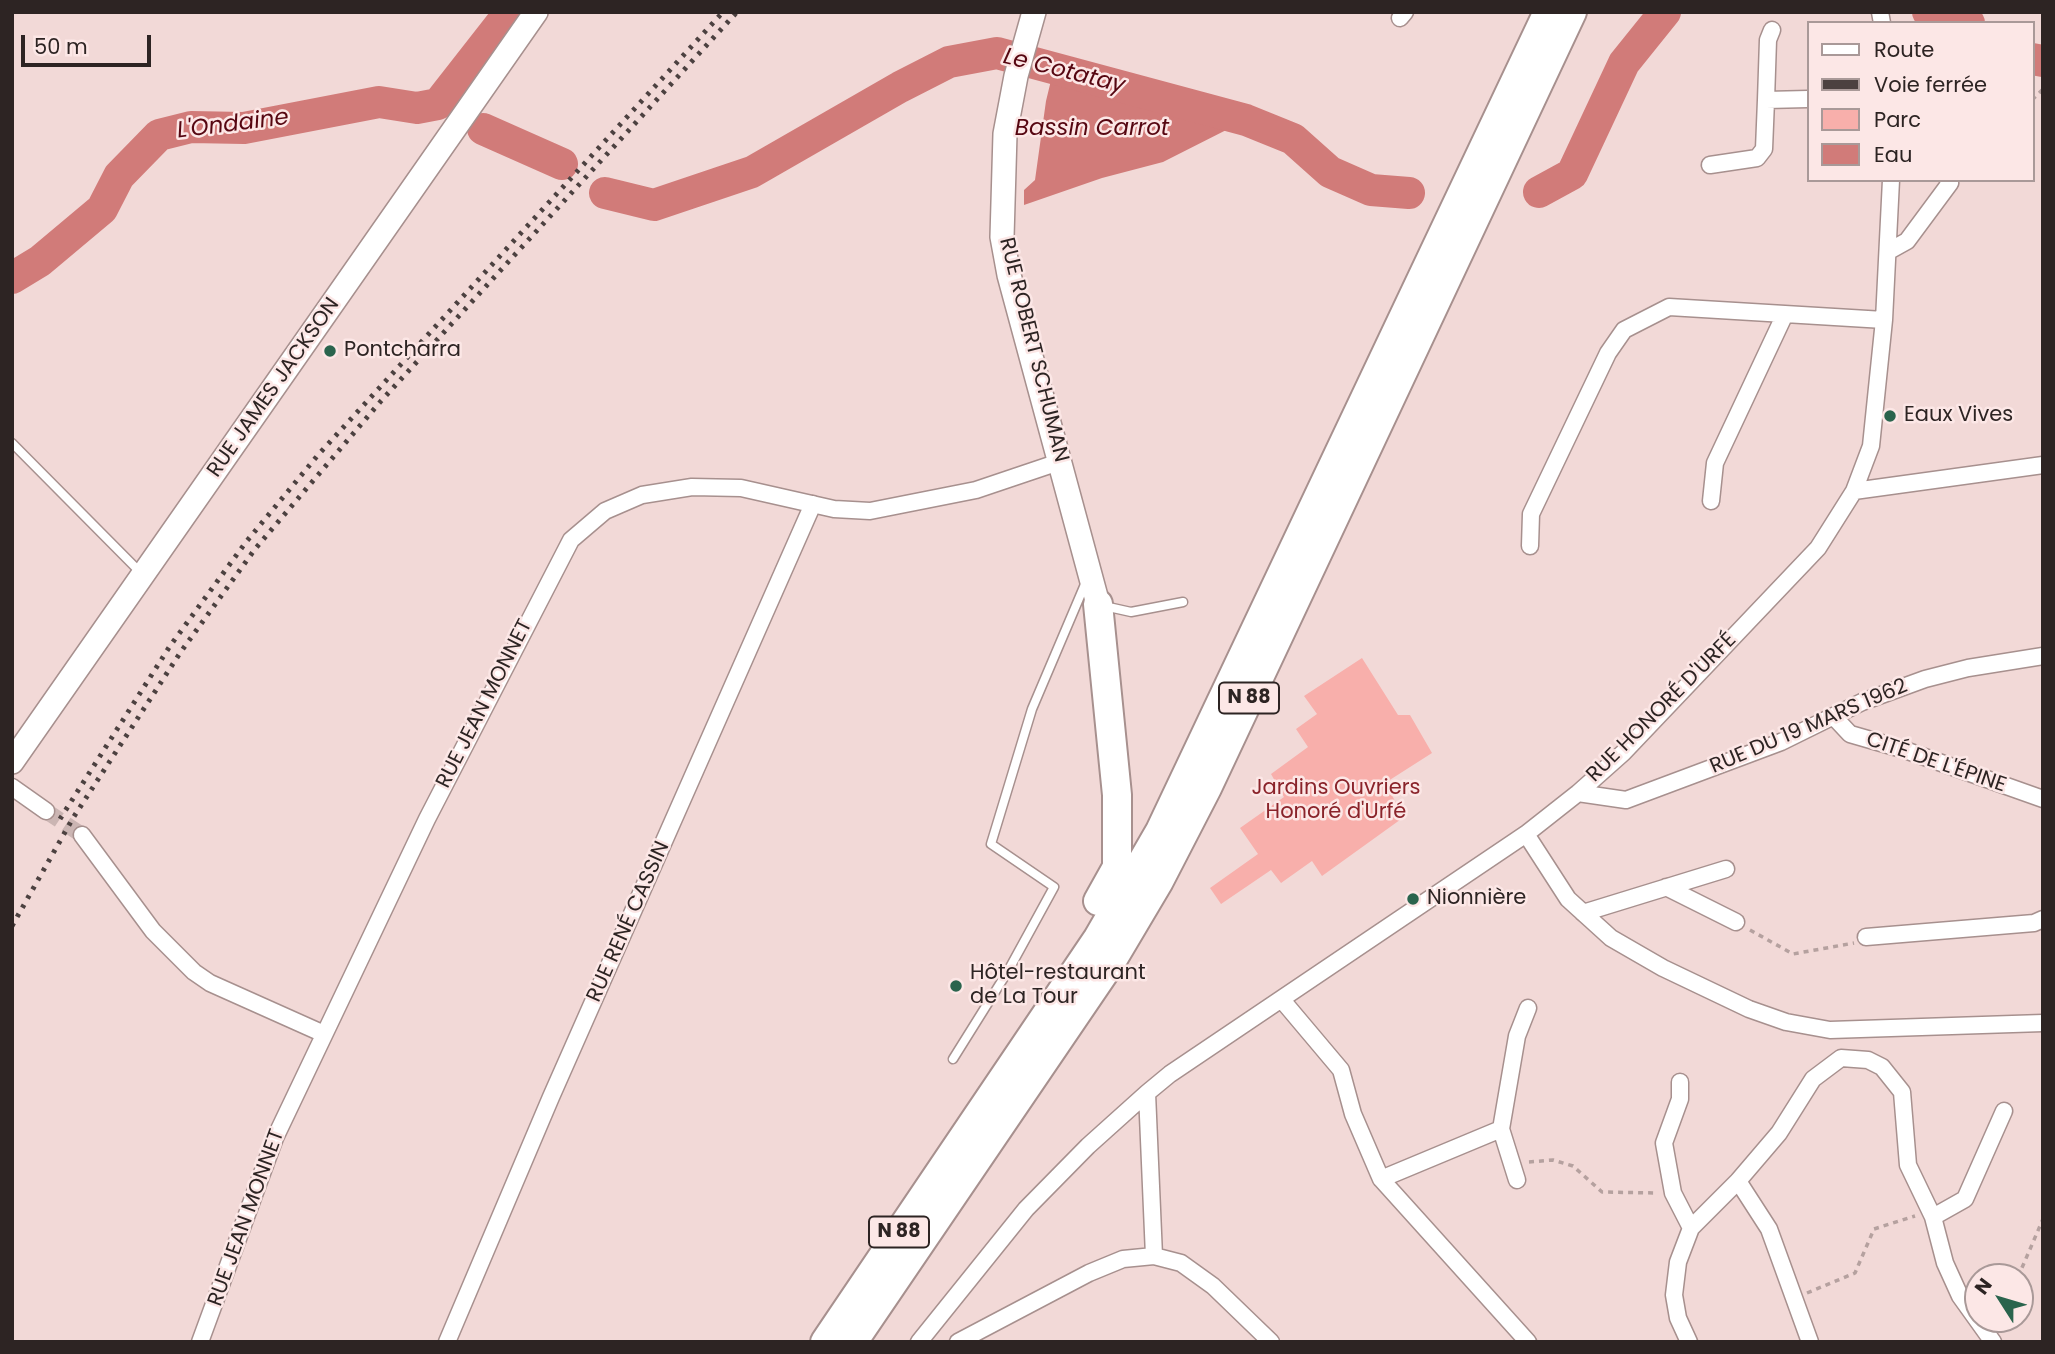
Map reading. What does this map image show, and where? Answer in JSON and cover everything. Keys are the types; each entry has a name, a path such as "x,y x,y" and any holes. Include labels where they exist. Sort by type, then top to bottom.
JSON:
{"highway":[{"name":"N 88","path":"825,1342 1098,938 1160,831 1548,12"},
{"name":"N 88","path":"853,1342 1108,967 1159,881 1207,788 1573,12"},
{"path":"974,1123 1117,867 1117,795 1098,604"}],"main road":[{"name":"RUE ROBERT SCHUMAN","path":"1034,12 1016,76 1002,167 1002,237 1098,604"},
{"name":"RUE JAMES JACKSON","path":"12,762 536,13"}],"street":[{"path":"1710,165 1757,158 1764,149 1768,40 1772,30"},
{"path":"1766,100 1806,99"},
{"name":"RUE HONORÉ D'URFÉ","path":"919,1342 1026,1209 1088,1146 1147,1093 1170,1074 1526,834 1578,793 1623,753 1818,548 1854,491 1871,446 1884,320 1891,182"},
{"path":"1889,251 1907,241 1948,182"},
{"path":"1530,546 1531,514 1608,353 1624,330 1669,307 1884,320"},
{"path":"1711,501 1715,463 1785,314"},
{"name":"RUE JEAN MONNET","path":"201,1342 275,1138 427,819 571,540 605,511 642,495 692,487 741,488 813,504 870,511 976,490 1062,461"},
{"path":"1854,491 2043,465"},
{"name":"RUE RENÉ CASSIN","path":"447,1342 813,504"},
{"name":"RUE DU 19 MARS 1962","path":"1578,793 1626,800 1835,718 1862,702 1925,679 2043,656"},
{"name":"CITÉ DE L'ÉPINE","path":"1835,718 1850,734 2043,799"},
{"path":"12,787 46,811"},
{"path":"1526,834 1568,899 1611,938 1663,968 1749,1010 1830,1030 2043,1023"},
{"path":"82,835 153,931 194,971 210,983 324,1034"},
{"path":"1583,914 1727,869"},
{"path":"1666,887 1736,922"},
{"path":"1866,937 2035,923 2043,919"},
{"path":"1282,1000 1341,1070 1353,1114 1381,1179 1528,1342"},
{"path":"1517,1180 1501,1129 1517,1036 1528,1008"},
{"path":"1689,1342 1678,1318 1674,1294 1678,1262 1691,1228 1738,1181 1779,1133 1813,1079 1825,1067 1841,1058 1868,1060 1882,1067 1902,1092 1908,1165 1932,1214 1945,1263 1960,1296 1993,1342"},
{"path":"1680,1082 1680,1099 1664,1143 1673,1194 1691,1228"},
{"path":"1147,1093 1154,1256"},
{"path":"1932,1214 1965,1199 2004,1111"},
{"path":"1381,1179 1501,1129"},
{"path":"1738,1181 1769,1229 1810,1342"},
{"path":"958,1342 986,1335 1090,1273 1123,1259 1154,1256 1181,1263 1213,1286 1271,1342"}],"lane":[{"path":"12,443 143,574"},
{"path":"953,1059 1009,971 1054,887 991,844 1032,709 1089,573"},
{"path":"1098,604 1131,612 1183,602"}],"path":[{"path":"1736,922 1793,954 1850,946 1866,937"},
{"path":"1513,1163 1553,1160 1573,1166 1601,1192 1673,1194"},
{"path":"1796,1298 1855,1273 1874,1228 1932,1214"},
{"path":"2024,1263 2043,1219"}],"green space":[{"name":"Jardins Ouvriers Honoré d'Urfé","path":"1362,658 1398,715 1410,715 1432,753 1385,783 1404,817 1322,876 1312,861 1281,883 1271,870 1221,904 1210,888 1258,854 1240,828 1284,797 1271,774 1308,747 1296,729 1317,714 1304,696"}],"water":[{"name":"Bassin Carrot","path":"1054,68 1246,120 1163,162 1102,178 1024,205 1024,190 1035,180 1046,101"}],"waterway":[{"name":"L'Ondaine","path":"12,278 40,261 102,209 119,176 159,135 191,127 244,128 379,102 417,108 438,104 510,12"},
{"name":"Le Cotatay","path":"1539,192 1572,174 1624,63 1665,12"},
{"name":"Le Cotatay","path":"1928,12 1962,21"},
{"name":"Le Cotatay","path":"605,193 654,205 752,172 949,62 997,53 1246,120 1293,139 1330,172 1371,190 1409,193"},
{"name":"Le Cotatay","path":"2034,59 2043,61"},
{"name":"Le Cotatay","path":"483,129 562,164"}],"tunnel":[{"path":"46,811 82,835"}],"railway":[{"path":"60,819 170,646 246,542 318,455 723,12"},
{"path":"12,926 73,818 180,653 255,549 381,401 737,12"}],"place":[{"name":"Pontcharra","path":"330,351"},
{"name":"Eaux Vives","path":"1890,416"},
{"name":"Nionnière","path":"1413,899"},
{"name":"Hôtel-restaurant de La Tour","path":"956,986"}]}
